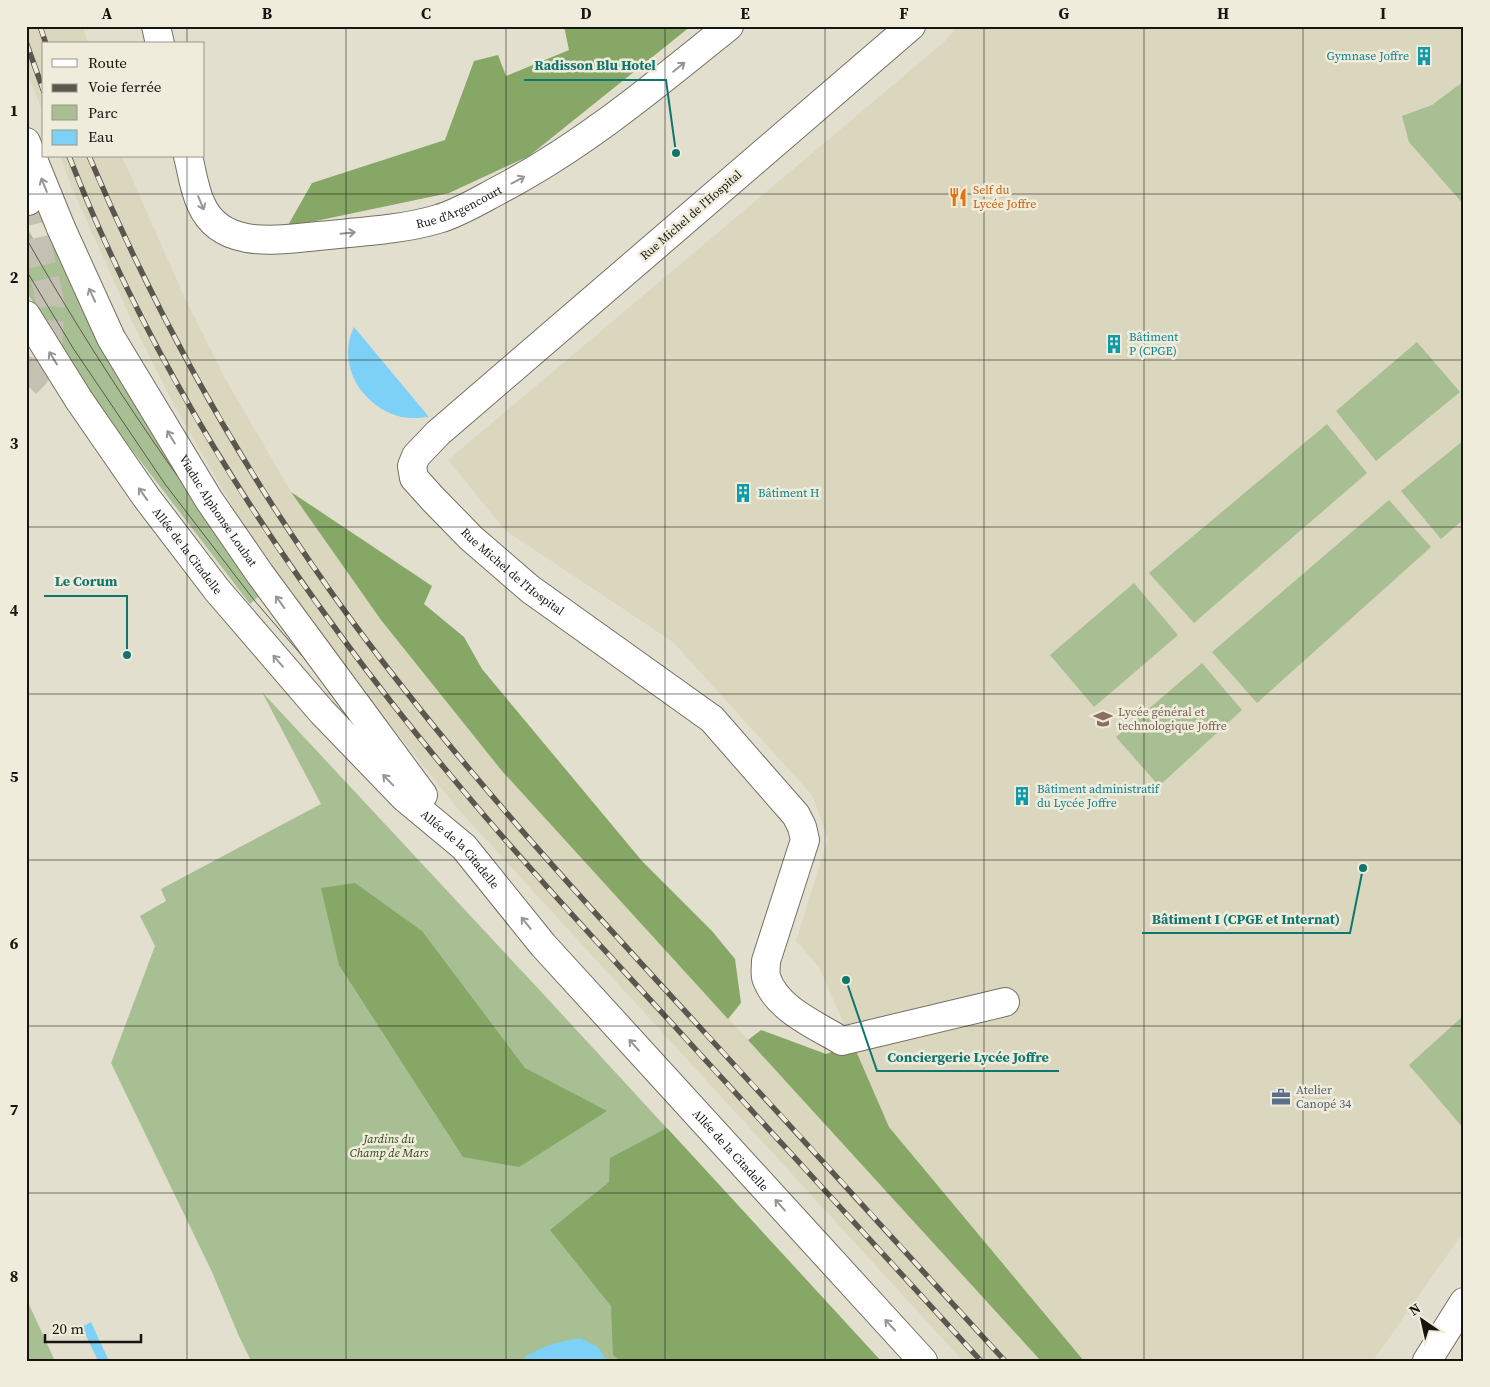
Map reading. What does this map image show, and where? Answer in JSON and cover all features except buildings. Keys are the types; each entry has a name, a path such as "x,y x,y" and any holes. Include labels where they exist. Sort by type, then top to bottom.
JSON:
{"street":[{"path":"156,26 160,42"},
{"name":"Rue d'Argencourt","path":"189,158 200,203 208,216 229,233 242,237 267,241 412,225 438,219 533,173 624,111 729,26"},
{"name":"Rue Michel de l'Hospital","path":"911,26 438,433 416,456 412,466 414,478 432,498 471,538 530,589 712,718 796,815 802,826 805,840 766,961 766,975 771,989 780,999 796,1013 842,1041 1005,1002"},
{"name":"Viaduc Alphonse Loubat","path":"26,142 61,228 111,338 209,500 260,574 360,711 464,847"},
{"name":"Allée de la Citadelle","path":"26,315 80,400 146,497 217,590 322,712 405,798 464,847 543,944 923,1361"},
{"path":"1434,1354 1464,1302"}],"shaded area":[{"path":"26,26 83,26 87,42 42,42 42,110 26,70"},
{"name":"Lycée général et technologique Joffre","path":"958,26 1464,26 1464,1015 1409,1065 1464,1129 1464,1231 1373,1361 1084,1361 889,1127 819,967 796,941 828,839 812,795 673,642 506,531 448,460 944,42"},
{"path":"61,158 123,158 183,294 226,380 291,492 381,620 502,771 1042,1361 963,1361 458,809 334,655 242,523 175,407 131,319 72,188"}],"green space":[{"path":"564,26 691,26 529,156 449,193 287,227 312,183 445,140 474,61 498,55 506,76 569,50"},
{"path":"1464,81 1464,205 1409,142 1402,116 1432,105"},
{"path":"26,226 37,245 57,236 267,589 250,604 116,429 26,291"},
{"path":"1417,342 1460,392 1376,461 1336,411"},
{"path":"1327,424 1367,473 1194,623 1149,573"},
{"path":"1464,440 1464,519 1441,539 1401,491"},
{"path":"291,492 432,586 424,604 464,637 482,669 642,861 712,931 735,959 741,1003 728,1019 502,771 381,620"},
{"path":"1389,500 1431,547 1257,703 1212,652"},
{"path":"1134,583 1178,635 1094,707 1050,655"},
{"path":"1202,663 1242,710 1159,786 1116,737"},
{"name":"Jardins du Champ de Mars","path":"262,692 881,1361 251,1361 212,1272 111,1063 155,946 140,916 166,901 161,889 321,804"},
{"path":"355,883 422,931 525,1068 607,1111 519,1167 463,1157 339,965 321,888"},
{"path":"1464,1015 1464,1129 1409,1065"},
{"path":"761,1030 826,1054 853,1044 889,1127 1084,1361 1041,1361 748,1040"},
{"path":"667,1128 881,1361 621,1361 613,1355 611,1306 550,1230 609,1182 610,1158"},
{"path":"26,1298 55,1361 26,1361"}],"water":[{"path":"354,327 429,417 410,418 398,416 385,411 363,393 350,369 348,355 349,341"},
{"path":"91,1322 109,1361 98,1361 82,1327"},
{"path":"580,1338 598,1347 607,1361 521,1361 541,1348"}],"tunnel":[{"path":"26,384 35,375 48,344 51,306 28,201"}],"tram line":[{"path":"26,238 52,284 108,373 197,504 273,603 364,709"},
{"path":"26,270 73,348 165,484 254,600 354,716"}],"railway":[{"path":"40,26 45,42"},
{"path":"26,42 42,86"},
{"path":"70,158 106,244 148,330 194,413 244,495 297,575 353,652 411,728 519,856 981,1361"},
{"path":"90,158 144,278 207,396 276,511 313,567 392,674 475,776 562,876 1005,1361"}],"place":[{"name":"Gymnase Joffre","path":"1424,56"},
{"name":"Radisson Blu Hotel","path":"676,153"},
{"name":"Self du Lycée Joffre","path":"958,197"},
{"name":"Bâtiment P (CPGE)","path":"1114,344"},
{"name":"Bâtiment H","path":"743,493"},
{"name":"Le Corum","path":"127,655"},
{"name":"Lycée général et technologique Joffre","path":"1103,719"},
{"name":"Bâtiment administratif du Lycée Joffre","path":"1022,796"},
{"name":"Bâtiment I (CPGE et Internat)","path":"1363,868"},
{"name":"Conciergerie Lycée Joffre","path":"846,980"},
{"name":"Atelier Canopé 34","path":"1281,1097"}]}
